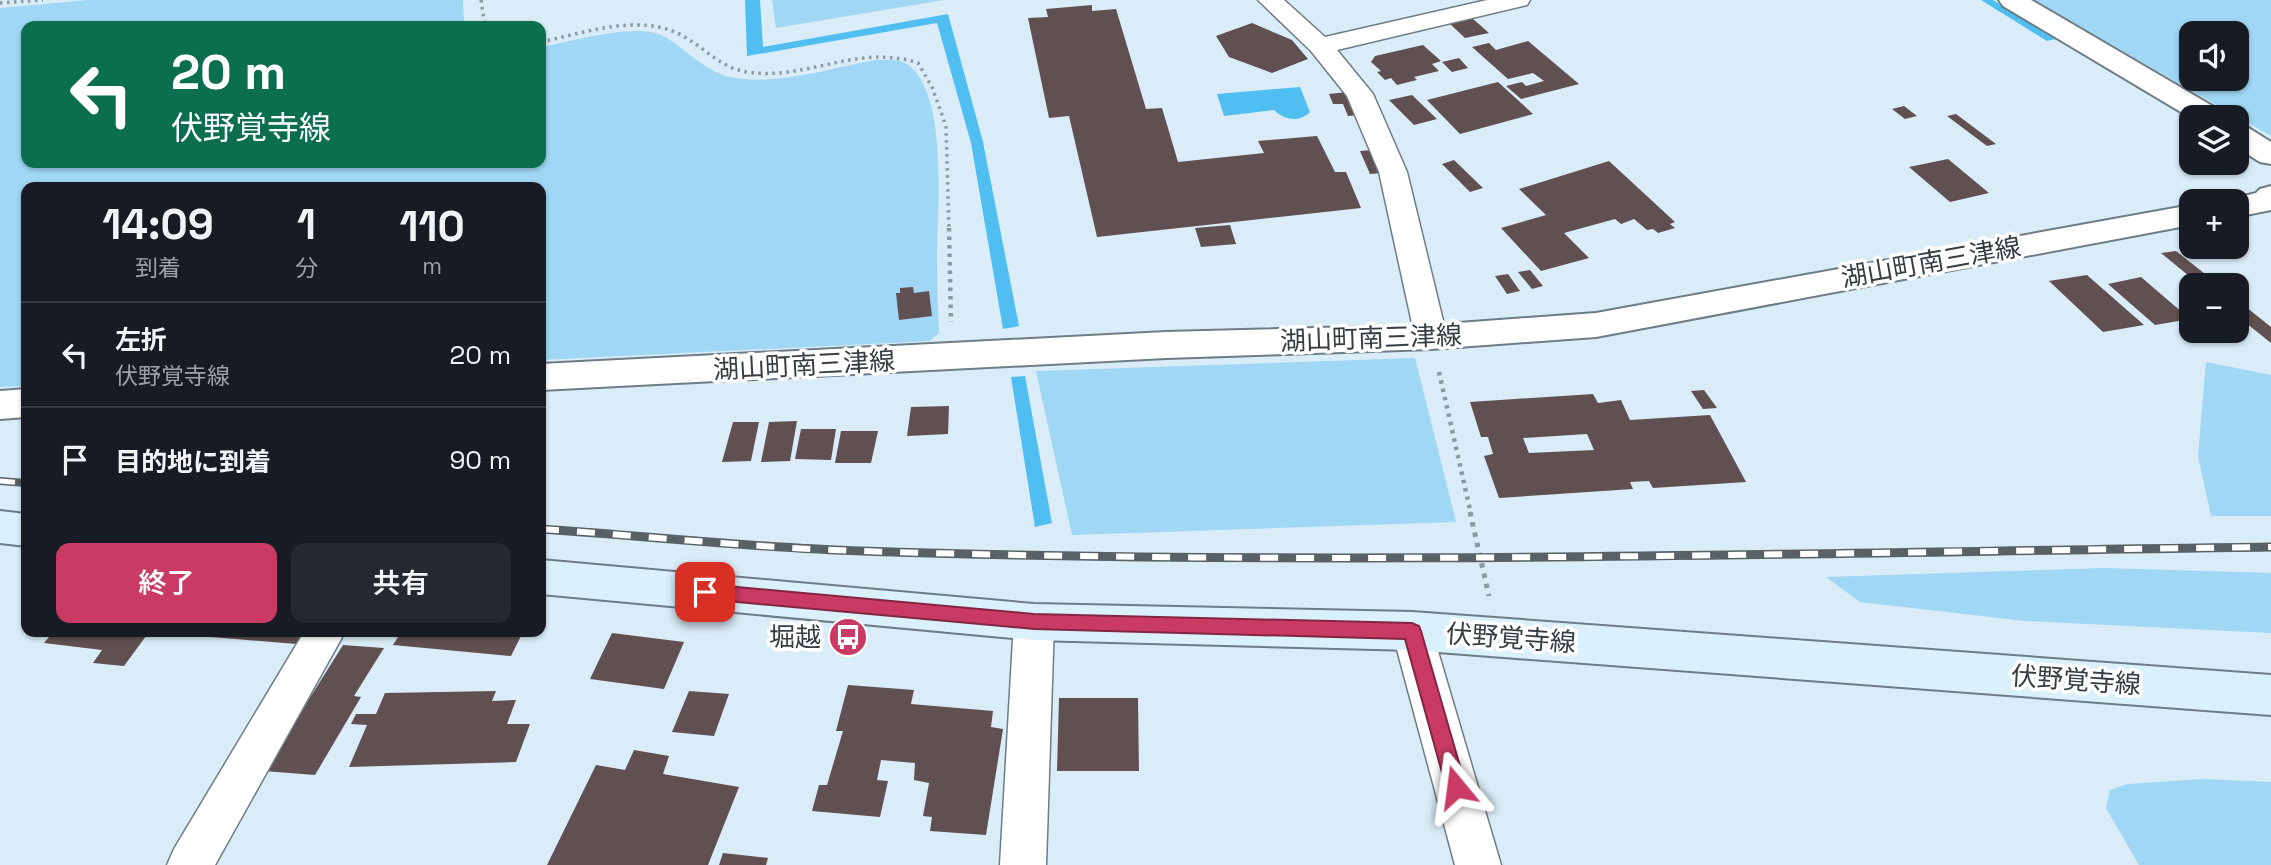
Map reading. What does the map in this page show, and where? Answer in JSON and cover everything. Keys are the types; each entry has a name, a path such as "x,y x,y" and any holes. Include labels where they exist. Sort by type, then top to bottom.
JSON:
{"main road":[{"path":"0,527 21,529"},
{"name":"伏野覚寺線","path":"546,577 1034,622 1412,631 2271,695"}],"street":[{"path":"1270,0 1320,46 1360,94 1393,172 1431,337"},
{"path":"1320,46 1518,0"},
{"path":"2012,0 2190,105"},
{"path":"2249,141 2271,155"},
{"path":"2249,204 2267,201 2271,196"},
{"name":"湖山町南三津線","path":"546,377 1166,345 1431,337 1595,325 2179,217"},
{"path":"0,405 21,403"},
{"path":"1023,865 1034,622"},
{"path":"1412,631 1478,865"},
{"path":"190,865 323,637"}],"path":[{"path":"0,4 43,0"},
{"path":"481,0 484,21"},
{"path":"546,41 629,27 657,26 681,34 722,66 742,73 768,74 890,54 918,63 932,87 946,126 953,358"},
{"path":"1431,337 1498,637"}],"shaded area":[{"path":"89,0 463,0 464,21 21,21 21,168 546,168 546,46 620,32 651,32 663,36 709,68 726,76 743,79 800,76 875,60 903,62 920,78 935,126 939,184 939,333 930,341 546,360 546,182 21,182 21,386 0,387 0,8"},
{"path":"745,0 760,0 763,47 948,14 983,142 1019,326 1003,329 971,143 937,23 747,56"},
{"path":"772,0 944,0 776,28"},
{"path":"2033,0 2271,0 2271,136 2249,123 2249,105 2217,105 2192,91 2249,91 2249,21 2179,21 2179,83"},
{"path":"1300,87 1310,112 1296,119 1282,116 1274,110 1224,116 1217,94"},
{"path":"1415,358 1456,522 1072,535 1036,371"},
{"path":"2206,362 2271,375 2271,516 2211,516 2198,456"},
{"path":"1025,376 1052,523 1035,527 1011,377"},
{"path":"2105,568 2271,573 2271,633 2025,621 1860,602 1826,577"},
{"path":"2203,779 2271,782 2271,865 2139,865 2106,808 2110,790 2128,784"}],"building":[{"path":"1092,5 1092,11 1116,9 1146,109 1162,108 1178,162 1264,153 1258,141 1317,136 1335,172 1346,172 1361,208 1097,237 1069,116 1049,118 1028,18 1048,17 1046,9"},
{"path":"1472,18 1489,33 1465,38 1449,23"},
{"path":"1252,23 1292,40 1308,59 1272,73 1229,57 1216,36"},
{"path":"1528,41 1579,84 1521,99 1506,86 1522,82 1526,86 1544,81 1533,73 1508,79 1472,47 1489,43 1496,50"},
{"path":"1423,45 1441,61 1432,64 1439,71 1414,77 1417,80 1397,85 1391,78 1385,80 1377,72 1381,71 1371,62 1375,56"},
{"path":"1459,58 1468,68 1452,72 1442,62"},
{"path":"1498,82 1533,114 1460,134 1427,100"},
{"path":"1347,92 1359,115 1348,116 1343,104 1333,104 1329,94"},
{"path":"1412,95 1437,119 1414,125 1389,100"},
{"path":"1904,106 1917,116 1905,119 1892,109"},
{"path":"1956,114 1996,144 1987,146 1947,116"},
{"path":"1372,150 1382,173 1370,174 1360,151"},
{"path":"1948,159 1989,193 1950,202 1909,167"},
{"path":"1454,160 1483,188 1470,192 1442,164"},
{"path":"1609,161 1675,222 1670,224 1675,228 1658,233 1653,229 1647,230 1634,219 1621,224 1615,219 1564,233 1589,258 1541,271 1501,228 1546,215 1519,189"},
{"path":"1230,225 1236,244 1201,247 1195,228"},
{"path":"2176,251 2179,259 2186,259 2204,273 2185,273 2161,253"},
{"path":"1530,270 1543,286 1532,289 1518,272"},
{"path":"1508,274 1520,291 1507,294 1495,276"},
{"path":"2087,275 2144,325 2103,332 2049,281"},
{"path":"2141,277 2179,310 2179,321 2155,325 2108,284"},
{"path":"913,287 914,293 929,291 932,316 899,320 896,293 900,293 900,288"},
{"path":"2249,309 2271,327 2271,343 2249,325"},
{"path":"1704,390 1717,408 1703,409 1691,391"},
{"path":"1593,394 1598,403 1621,400 1630,420 1710,415 1746,482 1653,488 1649,481 1630,482 1633,489 1499,498 1484,456 1493,454 1488,437 1481,437 1470,402","holes":["1587,434 1594,450 1529,453 1523,438"]},
{"path":"949,406 948,434 907,436 911,407"},
{"path":"797,421 790,461 761,462 769,422"},
{"path":"733,422 759,422 751,461 722,462"},
{"path":"801,429 836,429 831,460 795,459"},
{"path":"841,431 878,431 871,463 835,463"},
{"path":"612,633 684,642 664,689 590,679"},
{"path":"49,637 145,637 124,666 93,663 102,650 44,643"},
{"path":"212,637 300,637 297,644"},
{"path":"398,637 520,637 511,656 393,645"},
{"path":"343,645 384,648 354,696 361,697 315,775 264,771"},
{"path":"848,685 914,690 911,704 993,711 991,727 1003,729 986,835 930,831 932,817 923,816 929,783 914,780 915,763 881,760 877,780 888,781 880,817 812,811 819,785 827,785 843,731 836,731"},
{"path":"496,691 492,701 516,700 507,724 530,724 516,762 349,767 367,725 351,724 356,714 376,714 385,693"},
{"path":"689,691 729,694 714,736 672,732"},
{"path":"1059,698 1138,698 1139,771 1057,771"},
{"path":"634,750 669,756 663,774 739,787 708,865 547,865 596,765 625,770"},
{"path":"723,853 768,858 766,865 719,865"}],"waterway":[{"path":"1986,0 2051,39"}],"railway":[{"path":"0,481 21,483"},
{"path":"546,529 822,549 1214,558 1566,557 2271,547"}],"place":[{"name":"堀越","path":"848,637"}],"route":[{"path":"705,592 1034,622 1412,631 1456,787"}]}
